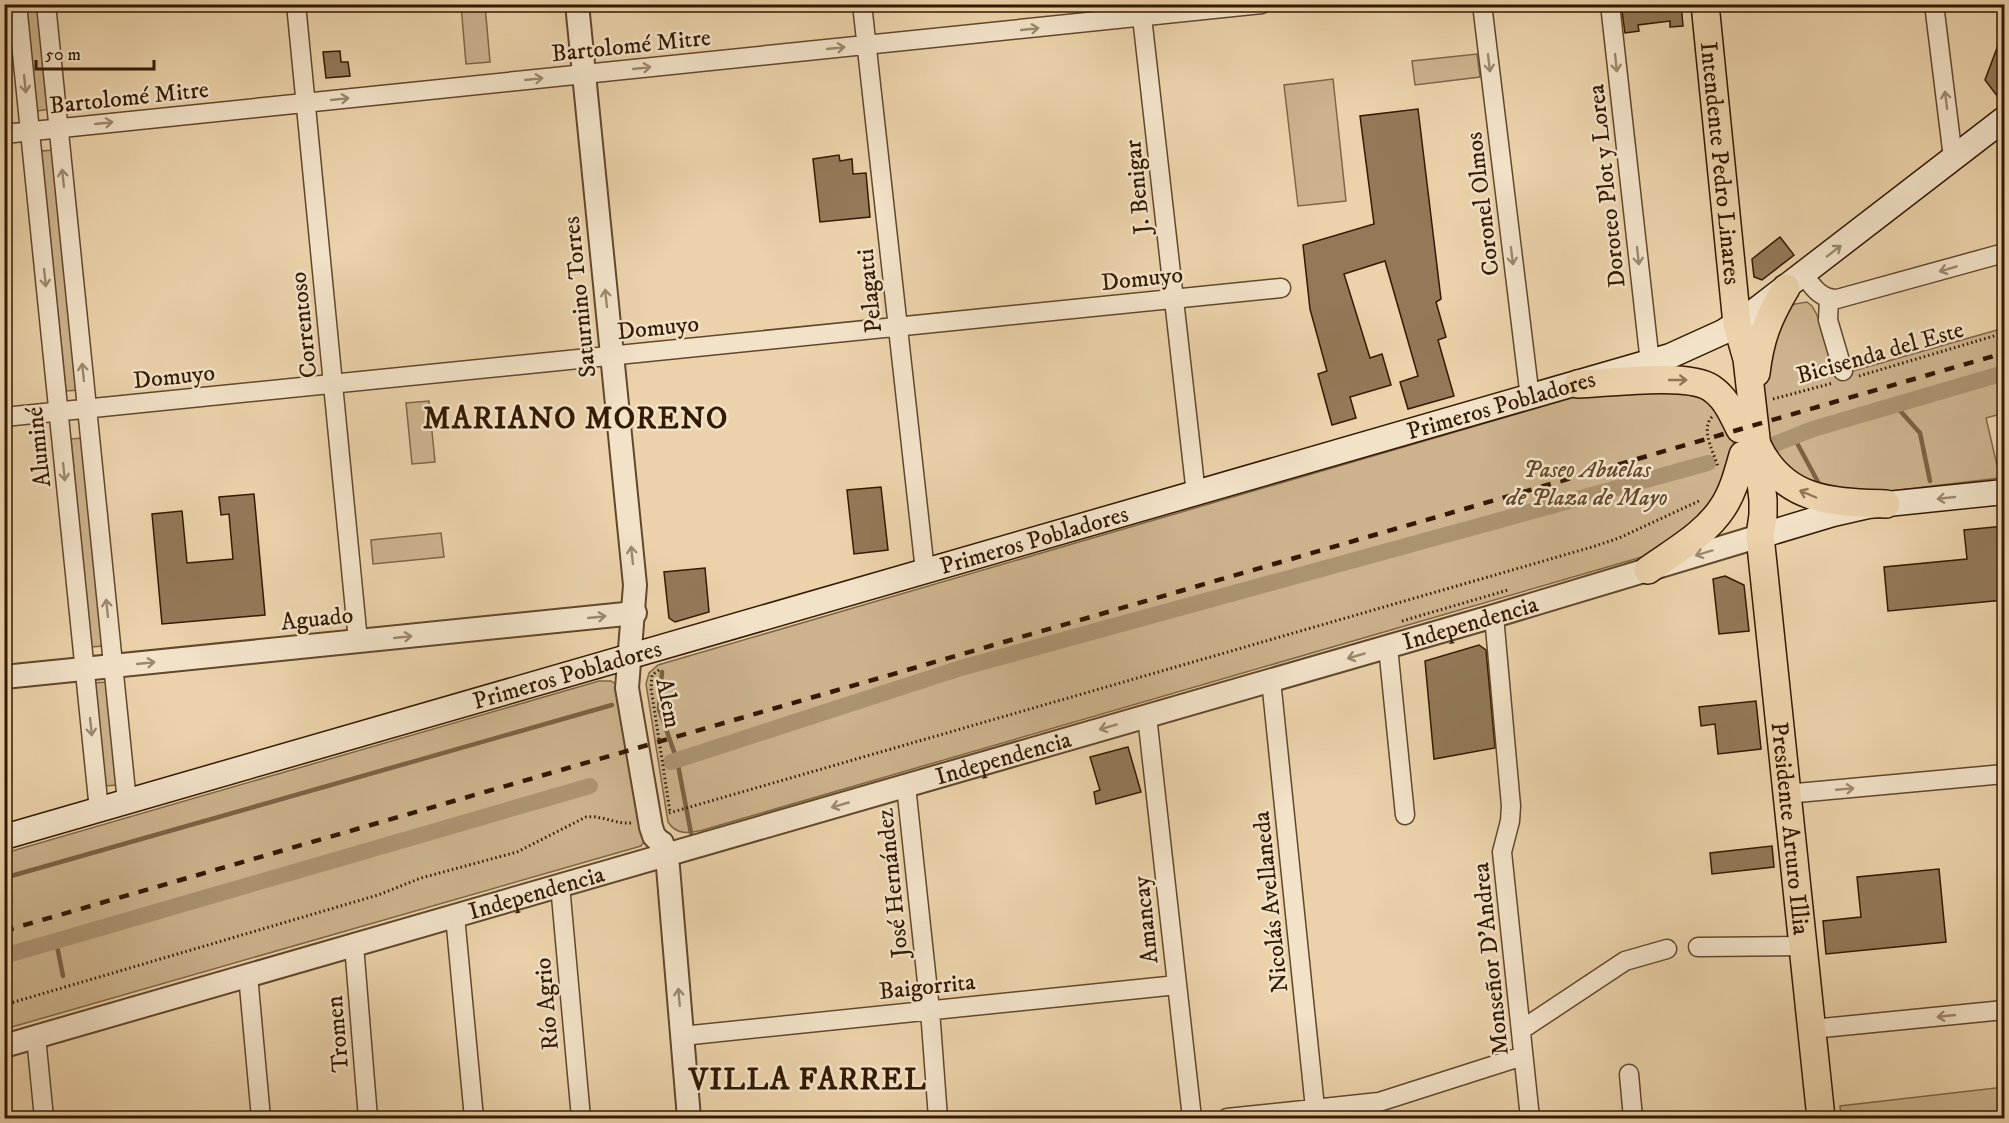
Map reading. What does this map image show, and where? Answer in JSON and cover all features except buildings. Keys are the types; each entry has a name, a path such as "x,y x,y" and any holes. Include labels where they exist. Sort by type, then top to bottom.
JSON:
{"main road":[{"name":"Intendente Pedro Linares","path":"1705,4 1737,324 1759,403 1747,442"},
{"name":"Primeros Pobladores","path":"4,837 1650,363 1691,348 1737,324 2004,119"},
{"path":"1759,403 1762,334 1769,318 1795,281"},
{"name":"Intendente Pedro Linares","path":"1737,324 1732,354 1747,442 1763,505 1760,536"},
{"path":"1578,384 1672,379 1693,380 1706,385 1721,396 1747,442 1790,484 1808,494 1836,502 1886,504"},
{"path":"1648,570 1705,527 1718,514 1733,488 1747,442"},
{"name":"Independencia","path":"1760,536 1833,514 1886,504 2004,492"},
{"name":"Presidente Arturo Illia","path":"1760,536 1821,1119"}],"street":[{"name":"Aluminé","path":"17,4 99,810"},
{"path":"46,4 127,802"},
{"name":"Correntoso","path":"296,4 358,641"},
{"name":"Saturnino Torres","path":"577,4 635,585 631,656"},
{"name":"Pelagatti","path":"862,4 925,571"},
{"name":"Bartolomé Mitre","path":"4,134 866,45 1132,13 1262,4"},
{"name":"Coronel Olmos","path":"1482,4 1530,398"},
{"name":"Doroteo Plot y Lorea","path":"1610,4 1650,363"},
{"path":"1934,4 1953,158"},
{"name":"J. Benigar","path":"1132,13 1174,299 1196,494"},
{"path":"1795,281 1829,299 1845,298 2004,253"},
{"name":"Domuyo","path":"4,417 1281,288"},
{"path":"1829,299 1828,320 1845,377"},
{"name":"Independencia","path":"4,1046 560,885 664,849 906,786 1389,647 1760,536"},
{"name":"Aguado","path":"4,677 635,613"},
{"name":"Monseñor D'Andrea","path":"1494,616 1511,806 1510,821 1502,852 1530,1119"},
{"path":"1389,647 1405,814"},
{"name":"Alem","path":"631,656 641,696 663,826 689,1119"},
{"name":"Nicolás Avellaneda","path":"1271,680 1315,1114"},
{"name":"Amancay","path":"1147,716 1192,1119"},
{"path":"1786,795 2004,774"},
{"name":"José Hernández","path":"906,786 930,1010 938,1119"},
{"name":"Río Agrio","path":"560,885 581,1119"},
{"path":"455,916 474,1119"},
{"name":"Tromen","path":"354,945 368,1119"},
{"path":"1698,947 1803,946"},
{"path":"1521,1030 1625,962 1667,949"},
{"path":"248,975 261,1119"},
{"name":"Baigorrita","path":"682,1035 1177,985"},
{"path":"1812,1029 2004,1010"},
{"path":"36,1037 44,1119"},
{"path":"1227,1119 1315,1114 1385,1101 1523,1056"},
{"path":"1629,1074 1633,1119"}],"path":[{"name":"Bicisenda del Este","path":"1759,403 2004,333"},
{"path":"1717,414 1709,420 1706,428 1719,472"},
{"path":"659,669 652,675 651,688 668,813 1592,547 1619,538 1703,500"},
{"path":"4,1005 369,898 421,878 510,855 586,817 596,816 615,823 638,821"}],"green space":[{"path":"26,5 40,5 51,109 37,111"},
{"path":"461,5 485,5 490,62 466,64"},
{"path":"1477,54 1480,77 1415,85 1412,61"},
{"path":"1333,79 1346,201 1298,206 1284,85"},
{"path":"54,150 79,390 66,391 41,151"},
{"path":"1807,302 1817,315 1835,376 2004,328 2004,413 1986,418 2000,478 1856,495 1812,489 1771,451 1762,372 1789,307"},
{"name":"Paseo Abuelas de Plaza de Mayo","path":"1706,391 1733,440 1734,451 1719,504 1657,550 1642,557 703,830 679,831 668,822 646,684 649,673 658,665 1575,397 1593,393"},
{"path":"429,401 435,462 412,464 406,403"},
{"path":"82,438 103,646 91,647 71,439"},
{"path":"441,533 444,557 373,564 371,540"},
{"path":"599,681 611,681 620,687 646,839 641,846 5,1029 5,853"},
{"path":"107,682 117,785 105,786 94,683"},
{"path":"2004,1087 2004,1118 1841,1118 1840,1106"}],"waterway":[{"path":"1775,444 1813,429 2004,373"},
{"path":"1895,405 1920,433 1930,481"},
{"path":"1789,438 1797,443 1819,487"},
{"path":"671,762 961,668 1708,463"},
{"path":"662,672 659,709 677,760 691,833"},
{"path":"4,878 612,705"},
{"path":"4,956 590,786"},
{"path":"56,941 63,976"}],"railway":[{"path":"4,931 2004,353"}],"district":[{"name":"MARIANO MORENO","path":"576,418"},
{"name":"VILLA FARREL","path":"808,1079"}]}
